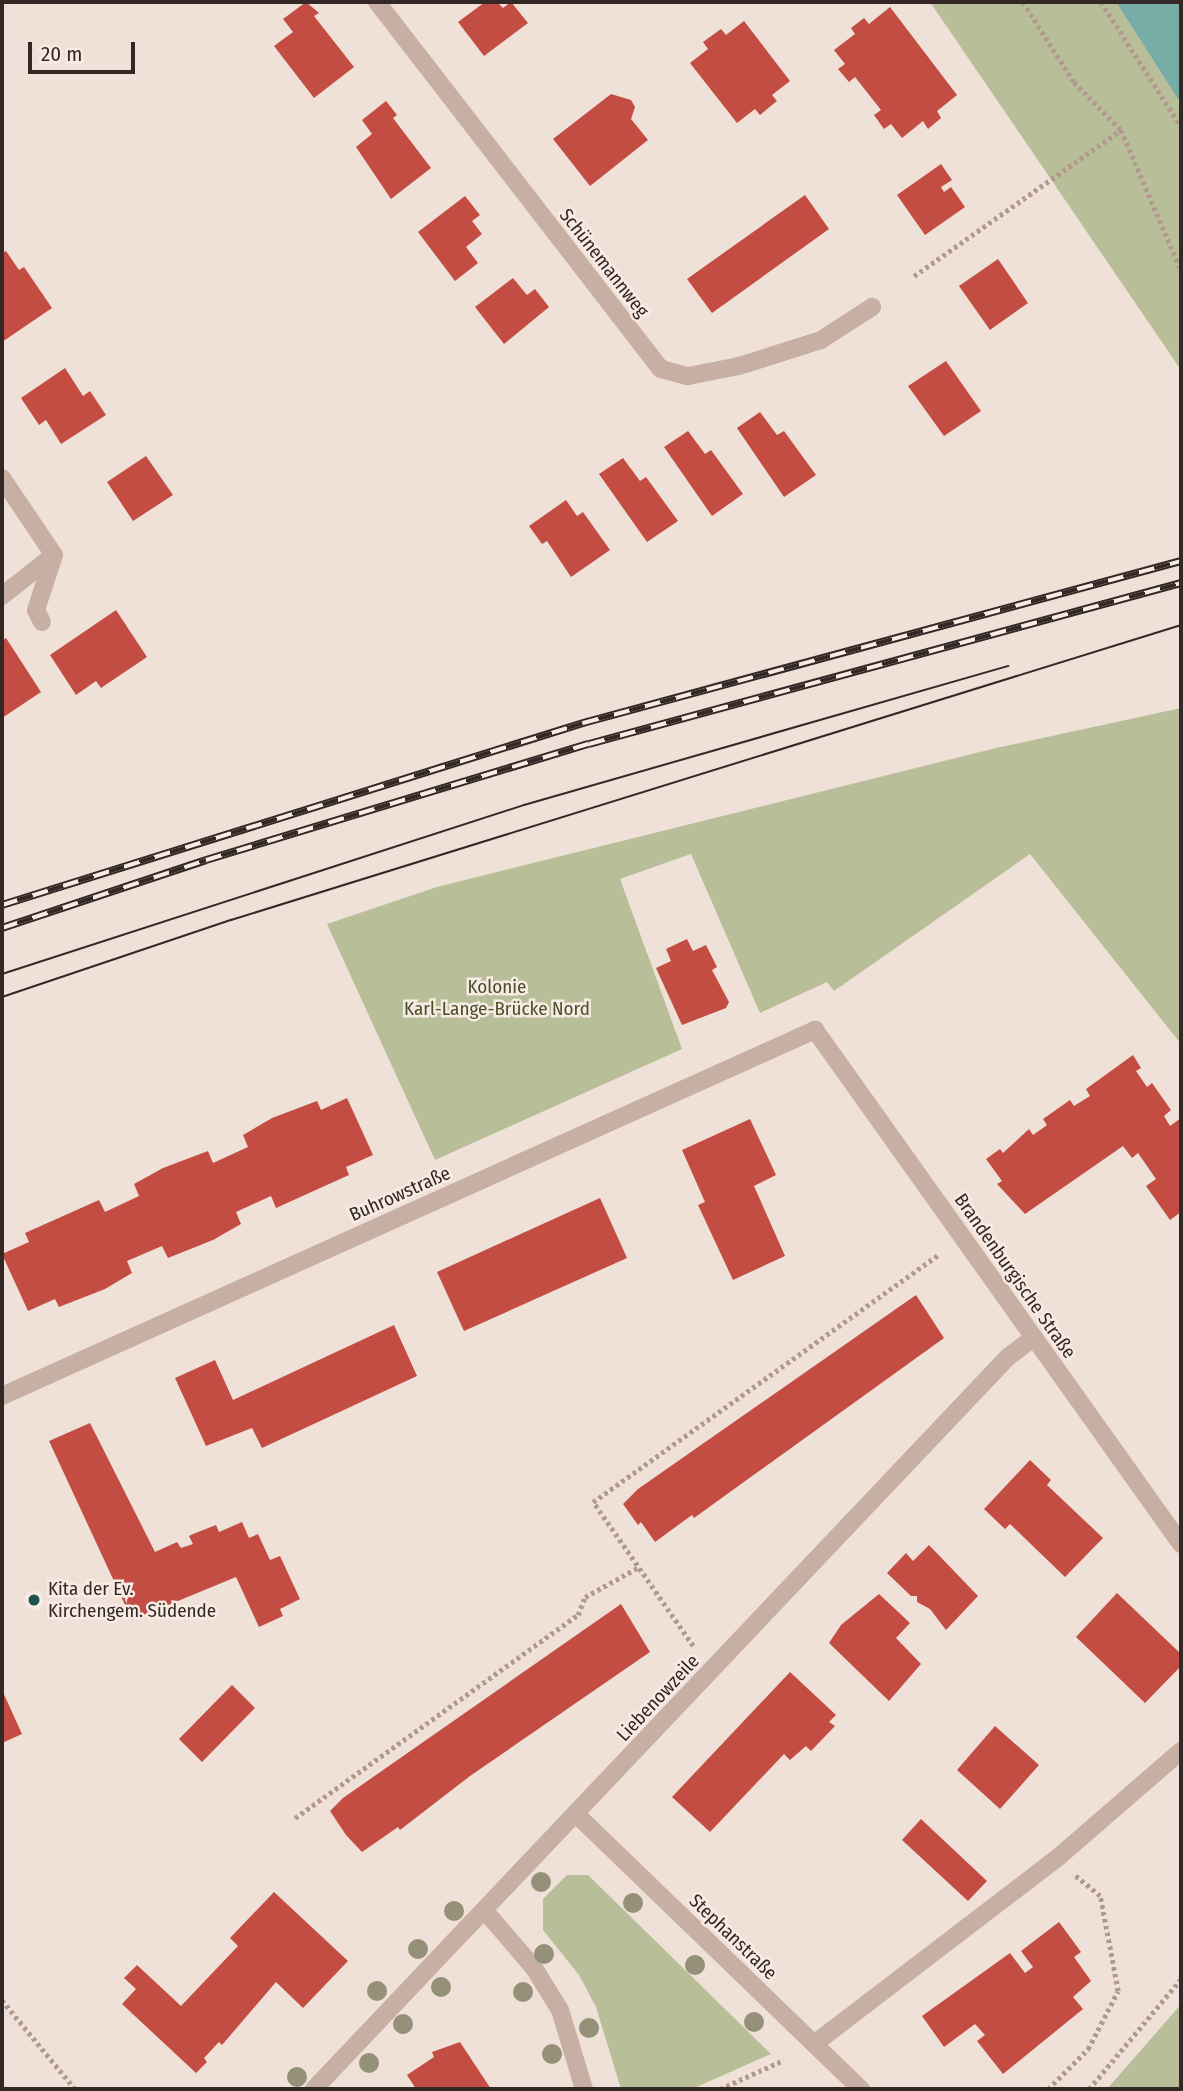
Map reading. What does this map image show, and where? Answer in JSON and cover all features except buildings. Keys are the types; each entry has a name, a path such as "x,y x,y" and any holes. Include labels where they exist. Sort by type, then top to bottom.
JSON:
{"street":[{"name":"Schünemannweg","path":"377,2 661,369 688,376 739,366 821,340 872,307"},
{"path":"2,478 54,555"},
{"path":"2,596 54,555"},
{"path":"42,622 36,610 54,555"},
{"name":"Brandenburgische Straße","path":"815,1030 1181,1545"},
{"name":"Buhrowstraße","path":"2,1396 815,1030"},
{"name":"Liebenowzeile","path":"314,2089 577,1815 1008,1357 1033,1338"},
{"path":"814,2044 1055,1860 1181,1751"},
{"name":"Stephanstraße","path":"577,1815 861,2089"},
{"path":"485,1911 534,1968 559,2010 584,2089"}],"path":[{"path":"1023,2 1074,82 1121,130 1181,270"},
{"path":"1101,2 1181,126"},
{"path":"914,276 1121,130"},
{"path":"693,1646 593,1502 938,1255"},
{"path":"295,1818 578,1615 585,1597 639,1567"},
{"path":"1048,2089 1087,2049 1118,1991 1100,1896 1055,1860"},
{"path":"1089,2089 1181,1979"},
{"path":"2,2000 75,2089"},
{"path":"720,2089 784,2060"}],"green space":[{"path":"930,2 1116,2 1181,104 1181,370"},
{"name":"Kolonie Karl-Lange-Brücke Nord","path":"1181,708 1181,1044 1030,854 834,991 827,982 760,1013 691,854 620,879 682,1049 435,1160 327,924 437,887 992,749"},
{"path":"567,1875 588,1875 771,2054 692,2089 621,2089 596,2007 579,1975 543,1930 543,1899"},
{"path":"1181,2004 1181,2089 1107,2089 1176,2010"}],"water":[{"path":"1116,2 1181,2 1181,104"}],"tram line":[{"path":"2,997 231,920 1181,625"},
{"path":"2,974 524,805 1008,666"}],"railway":[{"path":"2,905 583,723 1181,561"},
{"path":"2,928 206,860 589,744 1181,583"}],"place":[{"name":"Kita der Ev. Kirchengem. Südende","path":"34,1600"}]}
